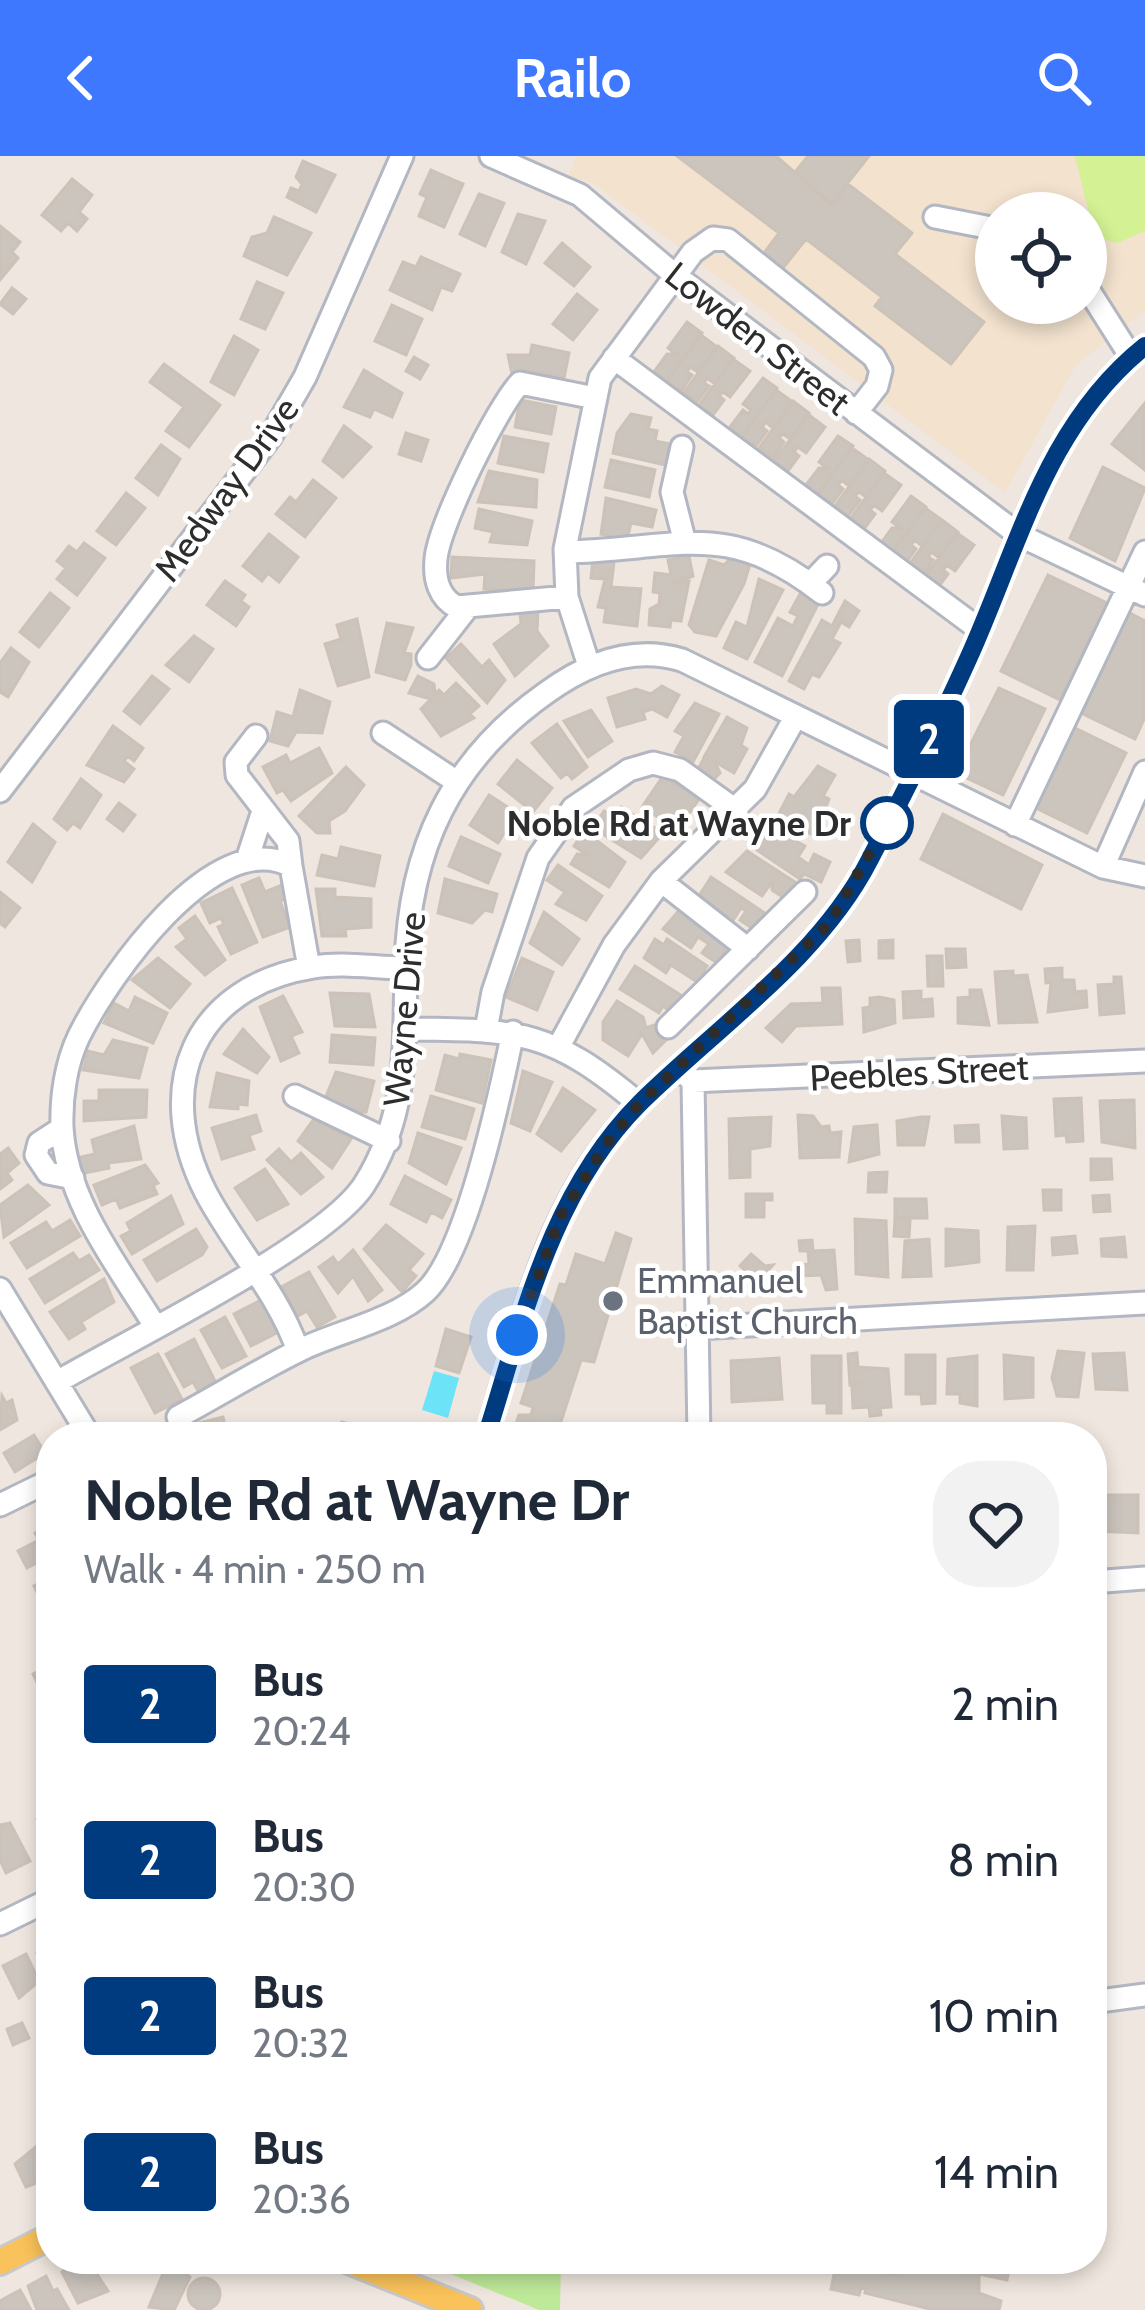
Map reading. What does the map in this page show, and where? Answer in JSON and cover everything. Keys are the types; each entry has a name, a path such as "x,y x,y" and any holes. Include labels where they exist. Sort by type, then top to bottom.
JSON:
{"main road":[{"path":"0,2262 36,2244"},
{"path":"381,2274 470,2310"}],"street":[{"name":"Medway Drive","path":"0,791 271,436 305,377 402,156"},
{"name":"Lowden Street","path":"490,156 580,195 676,276 1018,536 1137,591"},
{"path":"934,217 975,225"},
{"path":"589,666 567,597 565,552 600,378 693,252 712,238 728,240 874,357 881,370 877,386 856,413"},
{"path":"491,1422 529,1296 560,1217 590,1166 639,1104 685,1075 829,924 867,865 980,630 1039,485 1084,404 1138,352 1107,313"},
{"path":"614,358 980,630"},
{"path":"567,597 467,608 447,602 440,590 436,560 507,396 520,383 595,398"},
{"path":"682,447 672,492 686,543"},
{"path":"565,552 722,541 754,550 816,588 827,566"},
{"path":"1015,825 1137,591 1145,552"},
{"path":"428,658 467,608"},
{"name":"Wayne Drive","path":"57,1382 345,1209 389,1141 404,1087 406,968 413,899 431,830 454,780 516,714 589,666 656,652 1103,867 1145,876"},
{"path":"559,1046 614,945 662,880 737,812 796,716"},
{"path":"382,733 454,780"},
{"path":"256,736 236,762 237,775 288,841 309,968"},
{"path":"487,1030 526,891 561,819 629,770 653,763 680,770 737,812"},
{"path":"1103,867 1145,772"},
{"path":"248,857 263,811"},
{"path":"154,1326 92,1225 73,1178 48,1173 36,1155 39,1143 62,1128 70,1065 96,1007 200,881 248,857 265,856 291,866"},
{"path":"662,880 748,949"},
{"path":"668,1027 806,892"},
{"path":"298,1351 290,1326 190,1159 181,1126 182,1078 202,1030 232,999 309,968 406,968"},
{"path":"407,1029 513,1032 559,1046 639,1104"},
{"path":"178,1417 298,1351 406,1306 428,1289 445,1262 495,1120 513,1032"},
{"name":"Peebles Street","path":"685,1075 1145,1061"},
{"path":"685,1075 698,1422"},
{"path":"295,1096 389,1141"},
{"path":"0,1289 81,1422"},
{"path":"697,1328 1145,1303"},
{"path":"0,1505 36,1487"},
{"path":"1107,1581 1145,1579"},
{"path":"0,1924 36,1906"},
{"path":"1107,2000 1145,1995"}],"shaded area":[{"path":"577,156 1145,156 1145,311 1076,365 1005,493 593,183 568,176"}],"green space":[{"path":"1075,156 1145,156 1145,231 1117,243 1107,240 1107,192 1084,192"},
{"path":"451,2274 561,2274 560,2310 539,2310"}],"water":[{"path":"434,1371 459,1378 448,1418 422,1410"}],"building":[{"path":"677,156 776,156 832,205 848,184 912,233 895,254 975,315 975,324 982,324 951,364 875,306 882,297 806,239 783,268 764,253 779,233"},
{"path":"808,156 869,156 831,204 796,171"},
{"path":"303,161 335,175 316,212 287,197 291,188 299,191 302,184 296,177"},
{"path":"431,170 463,184 444,227 419,216 427,197 420,194"},
{"path":"72,179 92,195 79,212 87,219 77,231 68,223 61,231 42,215"},
{"path":"479,194 504,203 485,246 460,234"},
{"path":"518,214 545,221 526,264 502,252"},
{"path":"274,217 311,233 287,275 244,256 252,237 267,233"},
{"path":"0,226 20,242 12,252 18,258 0,280"},
{"path":"562,243 590,267 574,286 545,263"},
{"path":"421,257 460,274 452,291 441,287 432,310 390,290 403,262 416,267"},
{"path":"257,282 283,293 265,329 241,319"},
{"path":"12,288 26,299 13,314 0,304"},
{"path":"577,294 597,310 573,340 553,324"},
{"path":"392,305 422,319 406,355 375,341"},
{"path":"687,322 702,333 667,381 654,372 667,354 676,354 668,348"},
{"path":"701,335 717,347 698,372 690,367 687,372 692,375 681,391 667,381"},
{"path":"234,336 258,350 234,395 211,382"},
{"path":"532,345 569,353 564,378 527,371 512,374 508,355 530,355"},
{"path":"718,346 734,358 715,384 707,378 704,383 709,386 697,402 684,392"},
{"path":"414,357 428,365 420,379 406,371"},
{"path":"733,359 750,371 730,397 723,392 719,396 724,400 713,415 699,405"},
{"path":"164,364 220,405 189,447 166,431 184,407 150,382"},
{"path":"364,370 402,393 392,417 374,409 370,417 344,407"},
{"path":"763,378 777,388 742,436 730,427 743,410 748,414 751,410 743,404"},
{"path":"776,390 793,402 773,428 766,422 762,427 767,431 756,446 742,436"},
{"path":"520,400 556,407 551,434 515,427"},
{"path":"793,401 809,413 790,439 783,434 779,438 784,442 773,458 759,448"},
{"path":"1145,403 1145,470 1112,444"},
{"path":"631,414 651,418 648,429 657,431 655,441 670,444 665,465 613,453 617,433"},
{"path":"809,415 825,427 806,453 798,447 794,452 799,456 788,471 774,461"},
{"path":"344,426 371,447 343,477 323,461"},
{"path":"406,433 428,440 421,461 399,454"},
{"path":"504,436 548,444 543,472 498,463"},
{"path":"838,436 853,446 818,494 806,485 819,468 827,468 819,462"},
{"path":"161,445 180,459 158,495 136,478"},
{"path":"852,448 869,460 849,486 842,480 838,485 843,489 832,504 818,494"},
{"path":"869,459 885,471 866,497 859,492 855,496 860,500 848,516 835,506"},
{"path":"611,460 655,470 649,497 605,487"},
{"path":"1103,467 1145,488 1115,561 1070,538"},
{"path":"489,471 537,480 536,507 478,502"},
{"path":"884,473 901,485 882,511 874,505 870,510 875,514 864,529 850,519"},
{"path":"313,480 336,498 305,537 276,514 290,497 296,502"},
{"path":"126,493 145,508 116,545 97,531"},
{"path":"911,496 926,507 891,554 879,546 892,528 900,528 892,522"},
{"path":"606,498 656,510 652,527 631,523 627,540 601,534"},
{"path":"925,508 942,520 922,546 915,540 911,545 916,549 905,564 891,554"},
{"path":"479,509 532,521 527,545 490,542 493,532 475,528"},
{"path":"942,520 958,532 939,558 932,552 928,557 933,560 922,576 908,566"},
{"path":"957,533 974,545 955,571 947,565 943,570 948,574 937,589 923,579"},
{"path":"269,534 298,557 279,582 268,573 262,581 243,566"},
{"path":"84,543 105,558 77,595 57,579 66,568 57,561 69,546 77,552"},
{"path":"689,556 693,576 672,584 689,581 681,621 671,620 670,627 649,625 650,609 659,604 660,593 653,592 655,573 671,575 668,560"},
{"path":"452,557 534,561 533,591 484,589 485,574 451,578"},
{"path":"731,558 750,564 744,584 716,636 695,632 689,625 709,560 724,565"},
{"path":"593,559 614,562 611,587 641,589 637,626 604,622 606,608 598,607 605,579 591,578"},
{"path":"1048,575 1107,603 1060,700 1001,671"},
{"path":"759,579 783,590 747,659 724,648 736,622 747,627"},
{"path":"225,581 245,595 241,601 249,607 236,626 207,605"},
{"path":"50,593 69,608 39,647 20,632"},
{"path":"800,594 818,604 782,676 755,662 778,618 793,626 798,616 790,612"},
{"path":"845,601 859,611 849,627 841,622 832,639 840,643 819,677 812,674 804,689 789,681 822,620 832,626"},
{"path":"538,611 537,631 548,646 515,676 494,644 521,624 520,612"},
{"path":"1128,612 1145,621 1145,717 1135,739 1079,712"},
{"path":"357,619 369,677 338,686 325,644 341,639 337,625"},
{"path":"387,623 413,628 404,653 411,654 405,680 376,672"},
{"path":"194,636 213,649 189,682 166,665"},
{"path":"461,644 482,667 489,660 505,680 487,703 446,658"},
{"path":"11,648 29,662 8,697 0,692 0,663"},
{"path":"152,676 169,689 140,724 124,711"},
{"path":"418,676 434,684 435,694 439,690 444,695 456,683 479,706 470,714 474,718 441,736 421,709 431,699 409,693"},
{"path":"662,686 679,695 667,717 652,709 643,712 645,719 617,727 608,698 636,689 651,694"},
{"path":"999,688 1045,709 1003,795 956,773"},
{"path":"300,690 330,702 322,733 296,732 288,746 270,741 277,712 293,717"},
{"path":"695,703 719,714 693,762 675,752 684,736 675,731"},
{"path":"591,710 612,741 588,757 564,721"},
{"path":"727,717 747,728 741,745 747,749 734,773 715,762 720,773 711,782 696,773 704,758 710,761 704,757"},
{"path":"557,724 587,767 572,779 567,773 561,778 532,743"},
{"path":"113,726 143,748 134,761 128,756 124,761 134,769 124,782 87,765"},
{"path":"1071,726 1126,753 1087,833 1032,806"},
{"path":"319,748 332,773 291,801 283,790 277,793 263,767 286,755 290,763"},
{"path":"517,760 552,788 533,812 498,784"},
{"path":"818,766 835,775 823,796 829,799 815,836 777,817 789,794 794,797"},
{"path":"346,767 364,785 345,811 329,821 330,833 317,833 299,816"},
{"path":"663,776 699,799 678,830 642,807"},
{"path":"81,779 101,795 80,828 73,823 67,830 54,819"},
{"path":"489,795 517,813 498,843 470,825"},
{"path":"119,803 135,815 123,831 107,819"},
{"path":"621,807 663,833 641,858 593,828 604,811 615,817"},
{"path":"943,814 1042,865 1021,909 921,859"},
{"path":"33,824 55,842 32,882 8,862"},
{"path":"767,825 805,846 798,857 809,865 814,854 830,862 821,882 804,874 800,879 757,850 754,845"},
{"path":"584,831 625,862 609,887 571,864 577,854 587,855 574,846"},
{"path":"461,837 500,854 488,883 449,866"},
{"path":"341,847 380,856 374,886 317,875 322,855 338,859"},
{"path":"747,851 798,884 787,900 772,890 772,882 762,896 726,872"},
{"path":"558,865 602,896 586,920 556,904 565,892 547,880"},
{"path":"711,877 766,914 755,930 740,920 746,911 741,908 730,925 695,902"},
{"path":"259,878 265,892 282,885 287,898 280,901 290,927 263,937 242,885"},
{"path":"445,879 497,894 492,912 485,910 472,923 438,913"},
{"path":"232,888 257,942 231,954 218,927 224,924 221,918 210,923 201,903"},
{"path":"316,889 335,889 335,897 371,899 371,927 345,929 346,936 322,936"},
{"path":"0,892 20,908 5,927 0,923"},
{"path":"682,907 731,940 717,963 702,953 709,944 698,937 691,948 663,929"},
{"path":"544,912 579,939 562,965 530,943"},
{"path":"195,916 225,960 205,975 176,947 187,939 179,928"},
{"path":"655,939 664,945 667,939 707,966 697,982 671,965 666,973 644,958"},
{"path":"859,940 860,961 848,962 846,941"},
{"path":"893,940 893,958 879,958 879,941"},
{"path":"946,949 965,949 966,967 947,968"},
{"path":"927,956 942,956 943,986 928,986"},
{"path":"158,958 190,984 170,1008 132,980"},
{"path":"522,958 553,972 537,1010 506,997"},
{"path":"635,966 682,996 671,1012 663,1006 659,1013 620,989"},
{"path":"1062,968 1062,980 1074,980 1075,992 1086,991 1087,1007 1048,1012 1051,982 1046,983 1045,969"},
{"path":"1013,971 1013,976 1027,975 1037,1022 999,1023 995,972"},
{"path":"1114,977 1121,977 1124,1013 1100,1015 1098,985 1114,984"},
{"path":"822,988 840,988 842,1024 796,1026 782,1042 766,1028 791,1004 823,1003"},
{"path":"970,990 981,990 989,1025 958,1023 958,998 970,997"},
{"path":"921,991 921,1000 932,999 933,1016 904,1018 903,992"},
{"path":"330,993 369,994 375,1027 335,1026"},
{"path":"283,996 302,1032 291,1036 299,1053 281,1061 260,1007"},
{"path":"135,997 167,1013 153,1043 104,1023 114,1003 129,1011"},
{"path":"870,998 894,1000 895,1023 864,1032 863,1008 870,1007"},
{"path":"617,1001 643,1017 646,1028 654,1025 667,1039 653,1053 642,1034 628,1056 603,1040 603,1022"},
{"path":"243,1029 269,1057 257,1073 224,1054"},
{"path":"332,1035 375,1038 373,1065 330,1062"},
{"path":"113,1040 147,1048 139,1078 83,1070 88,1051 104,1055"},
{"path":"460,1054 491,1060 482,1103 436,1090 445,1055 459,1059"},
{"path":"523,1071 552,1082 530,1131 511,1123"},
{"path":"336,1072 374,1081 366,1112 340,1109 325,1099"},
{"path":"217,1073 249,1081 247,1105 210,1107"},
{"path":"563,1088 595,1110 561,1151 537,1134"},
{"path":"99,1090 147,1090 146,1117 84,1121 84,1101 99,1101"},
{"path":"431,1096 474,1109 465,1139 422,1127"},
{"path":"1081,1098 1083,1141 1067,1142 1066,1135 1056,1136 1054,1099"},
{"path":"1134,1100 1135,1148 1102,1142 1100,1101"},
{"path":"256,1115 261,1131 249,1135 254,1149 222,1159 212,1128"},
{"path":"798,1115 813,1116 821,1127 829,1126 830,1133 841,1132 839,1157 800,1158"},
{"path":"1002,1116 1026,1118 1027,1148 1004,1149"},
{"path":"771,1117 770,1146 750,1149 750,1177 730,1178 729,1119"},
{"path":"929,1117 924,1145 898,1145 897,1121"},
{"path":"314,1119 351,1139 332,1168 298,1141"},
{"path":"877,1125 879,1154 849,1162 854,1127"},
{"path":"978,1125 979,1142 956,1142 955,1126"},
{"path":"134,1126 141,1159 108,1163 109,1168 80,1174 77,1158 95,1154 92,1140"},
{"path":"418,1133 461,1148 446,1184 409,1163"},
{"path":"8,1148 19,1163 7,1173 12,1180 0,1189 0,1154"},
{"path":"279,1149 291,1162 301,1153 323,1177 301,1194 267,1160"},
{"path":"1091,1159 1111,1159 1112,1179 1091,1180"},
{"path":"145,1165 158,1183 153,1185 157,1194 120,1208 116,1199 102,1205 94,1185"},
{"path":"265,1169 288,1204 257,1220 235,1188"},
{"path":"887,1172 886,1192 868,1192 869,1173"},
{"path":"405,1176 451,1200 442,1218 431,1212 426,1222 391,1204"},
{"path":"28,1185 49,1205 4,1237 0,1205"},
{"path":"1043,1190 1061,1190 1061,1210 1044,1210"},
{"path":"746,1194 772,1194 772,1200 764,1200 764,1217 746,1217"},
{"path":"1109,1195 1110,1211 1094,1212 1093,1196"},
{"path":"171,1196 183,1224 132,1254 121,1236 131,1231 127,1223"},
{"path":"895,1199 926,1199 927,1218 895,1218"},
{"path":"855,1219 886,1221 888,1277 856,1274"},
{"path":"895,1219 910,1220 909,1237 894,1236"},
{"path":"70,1220 80,1236 27,1268 11,1243 46,1222 52,1231"},
{"path":"386,1225 423,1254 409,1270 416,1276 402,1292 364,1249"},
{"path":"1035,1226 1033,1270 1007,1270 1008,1227"},
{"path":"196,1229 207,1247 202,1255 157,1281 144,1260"},
{"path":"946,1229 978,1231 979,1262 946,1266"},
{"path":"616,1233 631,1239 594,1362 581,1360 561,1422 517,1422 519,1415 531,1415 533,1407 521,1403 560,1284 566,1285 576,1254 605,1264"},
{"path":"1075,1236 1077,1253 1053,1255 1052,1238"},
{"path":"1124,1237 1126,1257 1102,1256 1101,1239"},
{"path":"929,1239 931,1276 903,1277 905,1241"},
{"path":"812,1240 813,1251 834,1250 837,1289 826,1290 821,1275 801,1276 800,1265 809,1264 808,1251 800,1251 799,1241"},
{"path":"353,1250 382,1290 368,1301 353,1276 338,1293 319,1267 333,1257 338,1264"},
{"path":"73,1253 79,1261 89,1255 99,1270 45,1303 30,1279"},
{"path":"751,1254 765,1266 773,1265 758,1282 740,1266"},
{"path":"309,1272 335,1317 317,1327 307,1311 298,1316 281,1287"},
{"path":"104,1279 114,1302 81,1322 85,1329 69,1339 50,1312"},
{"path":"265,1298 282,1330 251,1346 234,1314"},
{"path":"225,1317 246,1356 222,1368 201,1330"},
{"path":"446,1329 471,1337 459,1373 436,1366"},
{"path":"194,1339 218,1387 201,1396 193,1382 184,1387 166,1354"},
{"path":"1058,1351 1084,1353 1078,1397 1057,1396 1052,1378"},
{"path":"857,1353 858,1367 888,1369 891,1407 880,1408 881,1415 870,1416 869,1407 853,1408 852,1388 857,1384 850,1385 848,1354"},
{"path":"1124,1353 1127,1390 1096,1389 1093,1354"},
{"path":"158,1354 182,1399 155,1413 131,1368"},
{"path":"906,1355 935,1355 935,1403 922,1404 921,1394 906,1394"},
{"path":"1004,1355 1033,1358 1033,1397 1005,1399"},
{"path":"812,1356 841,1356 841,1413 827,1413 827,1403 813,1403"},
{"path":"977,1356 977,1406 960,1403 960,1394 947,1394 948,1359"},
{"path":"779,1358 782,1399 732,1402 731,1361"},
{"path":"2,1396 6,1403 12,1400 17,1420 0,1430"},
{"path":"34,1435 36,1438 36,1459 15,1472 4,1453"},
{"path":"1107,1495 1138,1495 1138,1533 1107,1532"},
{"path":"36,1542 36,1563 27,1568 18,1551"},
{"path":"10,1823 30,1861 6,1873 0,1860 0,1825"},
{"path":"26,1954 36,1984 19,1998 3,1966"},
{"path":"22,2023 29,2038 13,2045 7,2029"},
{"path":"36,2147 36,2183 26,2187 15,2164"},
{"path":"63,2274 97,2274 108,2291 78,2303"},
{"path":"163,2274 190,2277 174,2310 149,2307"},
{"path":"834,2274 979,2274 979,2293 1001,2301 999,2310 934,2310 865,2293 866,2289 861,2288 859,2295 831,2289"},
{"path":"46,2276 69,2310 37,2310 28,2286"},
{"path":"204,2278 215,2283 220,2294 215,2305 204,2310 193,2305 188,2294 193,2283"},
{"path":"20,2290 31,2310 0,2310 0,2301"}],"bus line":[{"name":"2","path":"491,1422 529,1296 576,1187 639,1104 829,924 867,865 969,656 1061,442 1084,404 1145,346"}],"place":[{"name":"Noble Rd at Wayne Dr","path":"887,823"},
{"name":"Emmanuel Baptist Church","path":"613,1301"}],"route":[{"path":"517,1335 560,1217 606,1144 639,1104 829,924 887,823"}]}
